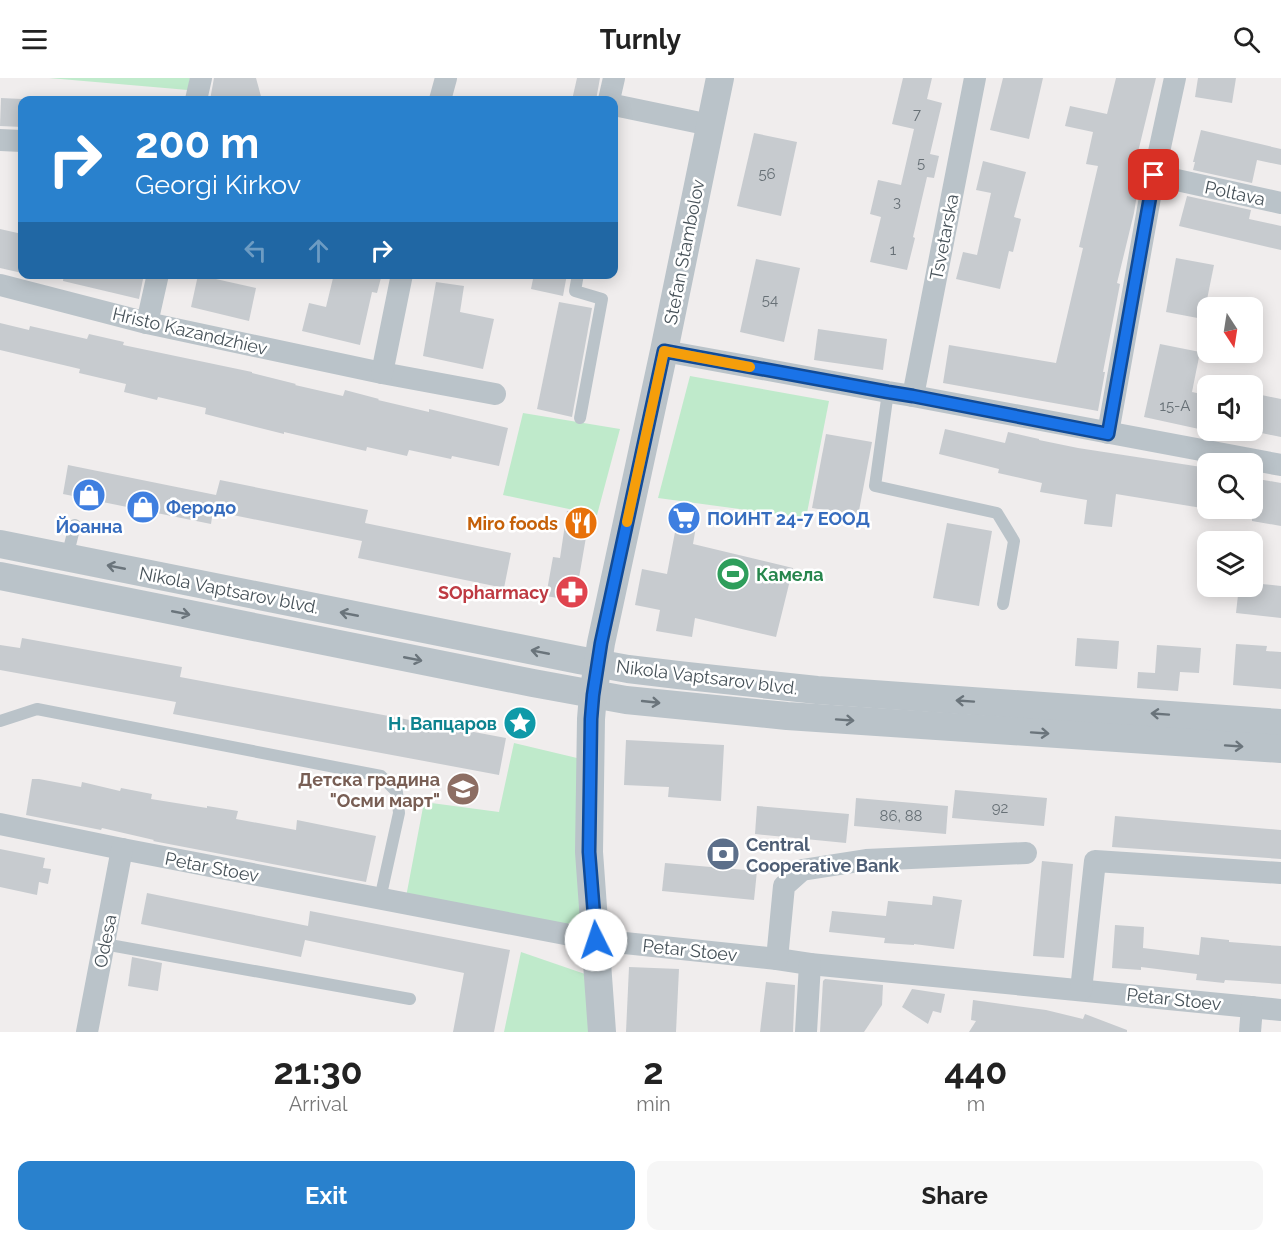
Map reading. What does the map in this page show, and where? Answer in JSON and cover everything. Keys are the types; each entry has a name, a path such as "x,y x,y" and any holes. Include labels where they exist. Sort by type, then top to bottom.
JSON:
{"street":[{"path":"197,96 201,78"},
{"path":"441,96 446,78"},
{"path":"610,96 614,78"},
{"name":"Stefan Stambolov","path":"602,1032 589,852 593,695 597,663 720,78"},
{"name":"Tsvetarska","path":"913,396 975,78"},
{"path":"1108,434 1154,175 1175,78"},
{"path":"618,106 710,125"},
{"path":"0,140 18,141"},
{"name":"Poltava","path":"1154,175 1281,203"},
{"path":"147,323 157,279"},
{"path":"382,373 401,279"},
{"name":"Hristo Kazandzhiev","path":"0,285 147,323 382,373 495,394"},
{"path":"664,351 1281,465"},
{"name":"Nikola Vaptsarov blvd.","path":"0,544 597,663 668,674 816,690 1281,723"},
{"name":"Nikola Vaptsarov blvd.","path":"0,576 626,700 787,716 1281,749"},
{"name":"Petar Stoev","path":"0,824 596,940 810,964 1281,1010"},
{"name":"Odesa","path":"87,1032 122,849"},
{"path":"777,959 784,886 802,870 866,860 1026,853"},
{"path":"1081,990 1095,861 1281,873"},
{"path":"806,1032 810,964"},
{"path":"1250,1032 1252,1007"}],"lane":[{"path":"577,279 575,291 602,299 580,418"},
{"path":"888,392 875,486 997,513 1014,541 1003,604"},
{"path":"67,557 75,525"},
{"path":"0,721 37,709 381,776 397,792 399,813 380,899"},
{"path":"104,944 411,999"}],"green space":[{"path":"49,78 190,78 188,90"},
{"path":"690,376 829,401 806,518 658,498"},
{"path":"523,413 620,429 597,515 503,495"},
{"path":"514,743 577,758 582,917 563,926 406,897 424,802 499,812"},
{"path":"521,952 585,974 589,1032 504,1032"}],"building":[{"path":"214,78 256,78 261,96 211,96"},
{"path":"577,78 600,78 597,96 573,96"},
{"path":"903,78 932,78 927,99 942,103 930,154 939,156 934,178 927,177 907,270 870,262 881,217 870,214 878,180 901,185 914,129 892,124"},
{"path":"1003,78 1043,78 1029,139 990,130"},
{"path":"1116,78 1156,78 1138,152 1144,153 1134,193 1137,194 1134,213 1117,283 1120,284 1098,411 943,383 949,345 1056,363 1083,248 1079,247 1098,166 1086,164 1093,132 1065,126 1070,106 1107,114"},
{"path":"1198,78 1236,78 1232,103 1195,97"},
{"path":"1,98 18,99 18,127 0,126"},
{"path":"1201,130 1281,149 1281,165 1257,160 1252,183 1193,170"},
{"path":"754,133 797,142 781,216 737,206"},
{"path":"983,161 1026,172 1014,217 1021,219 1013,252 1009,251 1000,289 956,279 963,252 977,255 991,193 976,190"},
{"path":"1187,196 1251,210 1249,219 1281,226 1281,250 1179,226"},
{"path":"0,229 18,233 18,272 0,268"},
{"path":"1176,258 1214,265 1207,297 1197,297 1197,318 1166,312"},
{"path":"756,259 800,268 784,342 740,332"},
{"path":"63,279 143,279 139,299 63,281"},
{"path":"197,279 216,279 256,288 249,321 191,307"},
{"path":"333,279 381,279 377,293 372,292 360,345 302,331 309,303 326,307"},
{"path":"533,279 566,279 563,296 531,289"},
{"path":"436,282 464,286 460,312 494,319 483,369 423,356"},
{"path":"559,302 592,308 572,417 537,409"},
{"path":"0,323 29,330 30,326 87,339 89,334 124,342 123,345 252,372 343,396 345,390 429,412 429,409 508,428 499,466 409,450 407,456 367,447 366,451 205,414 206,408 124,392 126,384 79,373 80,369 0,350"},
{"path":"818,329 887,339 883,370 814,360"},
{"path":"1160,344 1197,351 1198,363 1192,392 1197,393 1197,429 1144,417"},
{"path":"1263,395 1281,399 1281,437 1263,433"},
{"path":"945,429 1005,443 1008,432 1078,448 1197,466 1197,507 1116,494 1112,527 1084,524 1087,500 1040,492 1042,483 998,473 999,469 939,454"},
{"path":"826,434 872,442 858,516 812,508"},
{"path":"68,465 216,495 220,480 368,510 365,523 511,553 504,588 358,558 362,541 213,511 211,524 63,494"},
{"path":"1263,480 1281,483 1281,526 1252,521 1252,519 1263,519"},
{"path":"680,506 699,509 693,544 793,568 776,637 695,618 692,637 656,631 660,610 635,605 642,569 667,574"},
{"path":"567,511 590,514 575,601 546,596 553,557 560,558"},
{"path":"947,523 992,531 979,606 933,598"},
{"path":"1263,584 1281,586 1281,618 1236,613 1238,597 1263,597"},
{"path":"22,638 182,667 180,677 506,738 499,775 173,714 176,702 0,670 0,645 20,648"},
{"path":"1077,638 1119,641 1117,669 1075,666"},
{"path":"1236,644 1267,646 1266,651 1281,652 1281,689 1233,685"},
{"path":"1157,645 1201,648 1199,673 1180,672 1178,691 1137,688 1138,672 1155,673"},
{"path":"626,740 724,745 721,801 668,797 669,787 624,785"},
{"path":"32,779 81,787 82,782 120,791 121,788 152,794 151,799 238,811 236,819 296,830 297,820 376,836 366,882 153,841 102,828 101,830 26,815"},
{"path":"955,790 1047,798 1044,826 952,818"},
{"path":"856,798 948,806 946,834 854,826"},
{"path":"757,806 849,814 846,843 755,834"},
{"path":"1115,816 1281,830 1281,859 1112,847"},
{"path":"0,849 45,858 43,868 51,869 48,884 39,882 37,895 0,887"},
{"path":"1042,861 1073,864 1064,958 1033,956"},
{"path":"665,863 757,871 754,900 662,891"},
{"path":"147,893 308,926 310,911 510,950 494,1032 453,1032 464,973 305,940 301,957 141,924"},
{"path":"933,896 962,900 954,949 884,943 885,938 829,932 832,911 886,916 888,901 932,905"},
{"path":"1115,925 1144,927 1143,948 1199,955 1201,937 1229,940 1229,942 1281,946 1281,984 1225,980 1224,983 1196,980 1197,974 1141,967 1141,970 1112,968"},
{"path":"132,957 162,963 158,991 128,986"},
{"path":"629,967 679,969 676,1032 626,1032"},
{"path":"825,979 883,985 882,1005 864,1032 820,1032 823,981"},
{"path":"766,982 795,985 793,1032 760,1032"},
{"path":"912,989 945,994 941,1013 933,1011 928,1024 902,1007"},
{"path":"973,1000 1046,1010 1083,1019 1085,1014 1127,1030 1127,1032 969,1032 976,1021 971,1020"}],"slow traffic":[{"path":"627,522 664,351 750,367"}],"place":[{"name":"Йоанна","path":"89,495"},
{"name":"Феродо","path":"143,507"},
{"name":"ПОИНТ 24-7 ЕООД","path":"684,518"},
{"name":"Miro foods","path":"581,523"},
{"name":"Камела","path":"733,574"},
{"name":"SOpharmacy","path":"572,592"},
{"name":"Н. Вапцаров","path":"520,723"},
{"name":"Детска градина \"Осми март\"","path":"463,789"},
{"name":"Central Cooperative Bank","path":"723,854"}],"route":[{"path":"596,940 589,852 593,695 601,643 664,351 1108,434 1154,175"}]}
